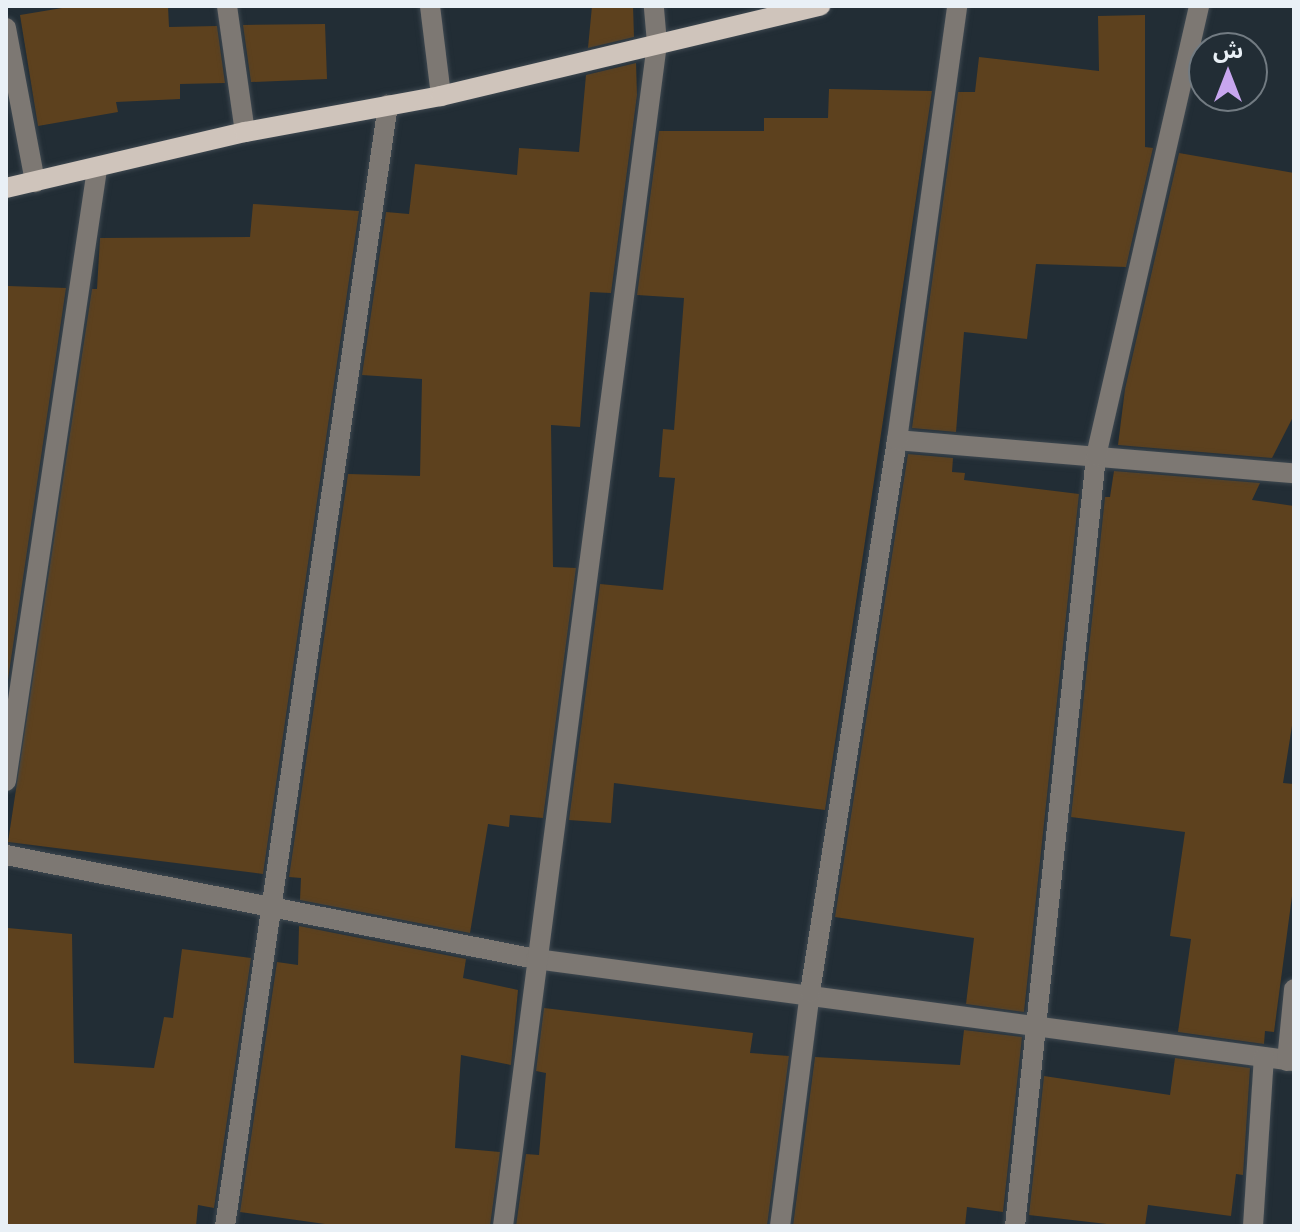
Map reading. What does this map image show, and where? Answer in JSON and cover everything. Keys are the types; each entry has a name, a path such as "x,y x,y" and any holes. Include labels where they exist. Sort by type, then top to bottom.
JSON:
{"main road":[{"path":"6,188 245,132 441,96 820,6"}],"street":[{"path":"227,6 245,132"},
{"path":"430,6 441,96"},
{"path":"503,1226 657,43 654,6"},
{"path":"780,1226 810,992 897,440 957,6"},
{"path":"1015,1226 1040,1027 1096,456 1199,6"},
{"path":"6,28 35,182"},
{"path":"225,1226 388,105"},
{"path":"6,781 97,169"},
{"path":"897,440 1294,473"},
{"path":"6,855 273,911 536,959 810,992 1290,1061 1294,989"},
{"path":"1253,1226 1264,1057"}],"building":[{"path":"74,6 168,6 169,27 217,26 225,83 180,84 180,99 116,102 118,112 38,126 20,15"},
{"path":"592,6 633,6 634,37 588,48"},
{"path":"1145,15 1145,147 1153,148 1126,267 1036,264 1027,339 964,332 956,432 912,428 958,92 975,92 979,57 1099,71 1098,16"},
{"path":"325,24 327,79 251,82 243,25"},
{"path":"636,63 637,95 611,293 590,292 580,427 551,425 553,567 576,568 543,818 510,815 509,827 488,824 470,933 300,900 301,878 289,877 348,474 420,476 422,379 362,375 386,212 409,214 415,164 517,175 519,148 579,152 586,75"},
{"path":"829,89 932,91 825,810 614,783 611,823 569,820 600,584 663,590 675,478 659,477 663,429 674,430 684,298 637,295 659,131 764,131 764,118 828,118"},
{"path":"1179,153 1294,173 1294,415 1272,458 1118,445 1125,389"},
{"path":"253,204 359,211 263,874 8,842 92,289 97,289 100,238 250,237"},
{"path":"8,286 66,288 6,693 6,315"},
{"path":"908,454 953,458 952,472 965,473 964,480 1079,494 1024,1012 966,1004 974,938 835,917"},
{"path":"1114,471 1260,483 1252,500 1294,506 1294,713 1283,783 1294,784 1294,881 1274,1032 1265,1031 1264,1044 1178,1032 1191,939 1170,936 1185,832 1071,817 1105,497 1110,497"},
{"path":"299,926 466,959 463,978 518,990 511,1065 461,1055 455,1148 500,1152 490,1226 339,1226 240,1212 277,962 298,965"},
{"path":"8,928 72,934 74,1063 154,1068 164,1017 173,1018 182,949 251,958 214,1208 198,1205 196,1226 6,1226"},
{"path":"544,1008 753,1033 750,1053 789,1056 767,1226 516,1226 526,1154 539,1155 546,1073 536,1071"},
{"path":"964,1030 1022,1037 1003,1212 967,1207 965,1226 793,1226 815,1057 960,1065"},
{"path":"1175,1058 1250,1068 1243,1175 1236,1174 1231,1216 1148,1205 1145,1226 1029,1215 1044,1076 1170,1095"}]}
